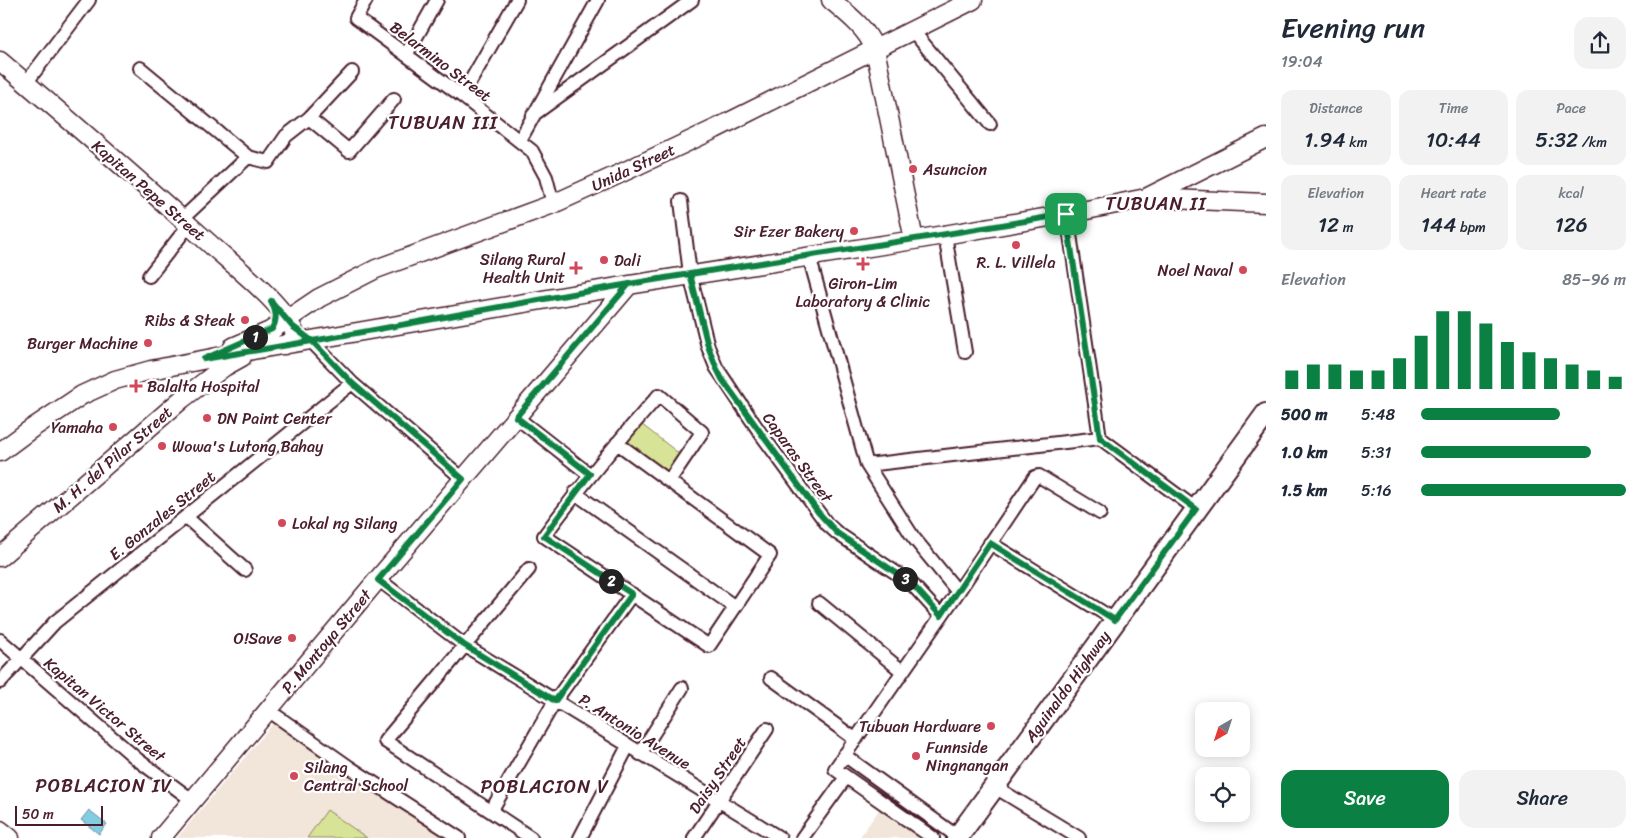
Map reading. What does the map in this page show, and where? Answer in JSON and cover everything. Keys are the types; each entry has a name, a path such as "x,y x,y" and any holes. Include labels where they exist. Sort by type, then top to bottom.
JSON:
{"main road":[{"path":"831,0 856,20 870,38 875,49 914,240"},
{"name":"Unida Street","path":"204,359 289,323 319,298 376,269 553,204 706,134 974,0"},
{"name":"Kapitan Pepe Street","path":"0,61 186,222 271,301 289,323 312,341"},
{"path":"1146,198 1266,138"},
{"path":"0,452 31,428 82,395 115,380 204,359 629,284 944,235 1146,198 1266,203"},
{"name":"P. Montoya Street","path":"161,838 629,284"},
{"path":"271,301 276,316 276,323 272,329"},
{"path":"285,345 292,341 295,335 289,323"},
{"name":"M. H. del Pilar Street","path":"0,557 182,399 224,367 253,350"},
{"name":"Aguinaldo Highway","path":"958,838 1266,414"},
{"path":"0,830 10,838"}],"street":[{"path":"26,83 89,0"},
{"name":"Belarmino Street","path":"366,0 356,18 462,96 532,151 546,176 553,204"},
{"path":"406,55 438,0"},
{"path":"462,96 517,0"},
{"path":"520,140 598,0"},
{"path":"533,116 692,0"},
{"path":"913,30 990,124"},
{"path":"140,68 248,157 268,162 286,136 309,118 352,72"},
{"path":"309,118 349,151 394,99"},
{"path":"150,276 186,222 248,157"},
{"name":"Caparas Street","path":"681,201 690,274 708,346 716,367 728,387 818,512 837,533 911,583 941,616"},
{"path":"1066,214 1100,438"},
{"path":"944,235 965,352"},
{"path":"809,256 867,465 913,537 958,592"},
{"path":"312,341 352,383 463,479"},
{"name":"E. Gonzales Street","path":"0,682 56,622 352,383"},
{"path":"617,443 770,555 709,646 544,536 590,474 617,443 659,395 702,432 669,481"},
{"path":"516,417 590,474"},
{"path":"867,465 1100,438 1196,509"},
{"path":"933,838 835,769 958,592 1035,476 1039,476 1100,513"},
{"path":"575,493 735,607"},
{"path":"186,517 245,570"},
{"path":"990,543 1115,620"},
{"path":"529,569 384,741 531,838"},
{"name":"P. Antonio Avenue","path":"378,580 464,645 780,838"},
{"path":"491,811 555,701 632,594"},
{"path":"819,603 902,671"},
{"name":"Kapitan Victor Street","path":"0,640 138,760 192,800"},
{"path":"771,678 855,739"},
{"path":"640,754 682,688"},
{"path":"268,710 349,767 459,838"},
{"name":"Daisy Street","path":"694,838 767,729"},
{"path":"580,838 628,746"},
{"path":"844,756 958,838"},
{"path":"802,838 846,777"},
{"path":"994,787 1079,838"}],"shaded area":[{"name":"Silang Central School","path":"277,719 448,838 177,838"},
{"path":"881,807 927,838 859,838"}],"green space":[{"path":"641,424 681,455 667,473 627,443"},
{"path":"327,810 367,838 307,838"}],"water":[{"path":"89,810 107,824 99,834 81,820"}],"place":[{"name":"Asuncion","path":"913,169"},
{"name":"Sir Ezer Bakery","path":"854,231"},
{"name":"R. L. Villela","path":"1016,245"},
{"name":"Dali","path":"604,260"},
{"name":"Giron-Lim Laboratory & Clinic","path":"863,264"},
{"name":"Silang Rural Health Unit","path":"576,268"},
{"name":"Noel Naval","path":"1243,270"},
{"name":"Ribs & Steak","path":"245,320"},
{"name":"Burger Machine","path":"148,343"},
{"name":"Balalta Hospital","path":"136,386"},
{"name":"DN Paint Center","path":"207,418"},
{"name":"Yamaha","path":"113,427"},
{"name":"Wowa's Lutong Bahay","path":"162,446"},
{"name":"Lokal ng Silang","path":"282,523"},
{"name":"O!Save","path":"292,638"},
{"name":"Tubuan Hardware","path":"991,726"},
{"name":"Funnside Ningnangan","path":"916,756"},
{"name":"Silang Central School","path":"294,776"}],"district":[{"name":"TUBUAN III","path":"443,122"},
{"name":"TUBUAN II","path":"1156,203"},
{"name":"POBLACION IV","path":"104,785"},
{"name":"POBLACION V","path":"545,786"}],"route":[{"path":"1066,214 914,240 690,274 629,284 312,341 292,326 271,301 275,310 276,323 270,331 204,359 312,341 352,383 463,479 378,580 464,645 555,701 632,594 544,536 590,474 516,417 629,284 690,274 708,346 722,379 818,512 837,533 911,583 941,616 990,543 1115,620 1196,509 1100,438 1066,214"}]}
